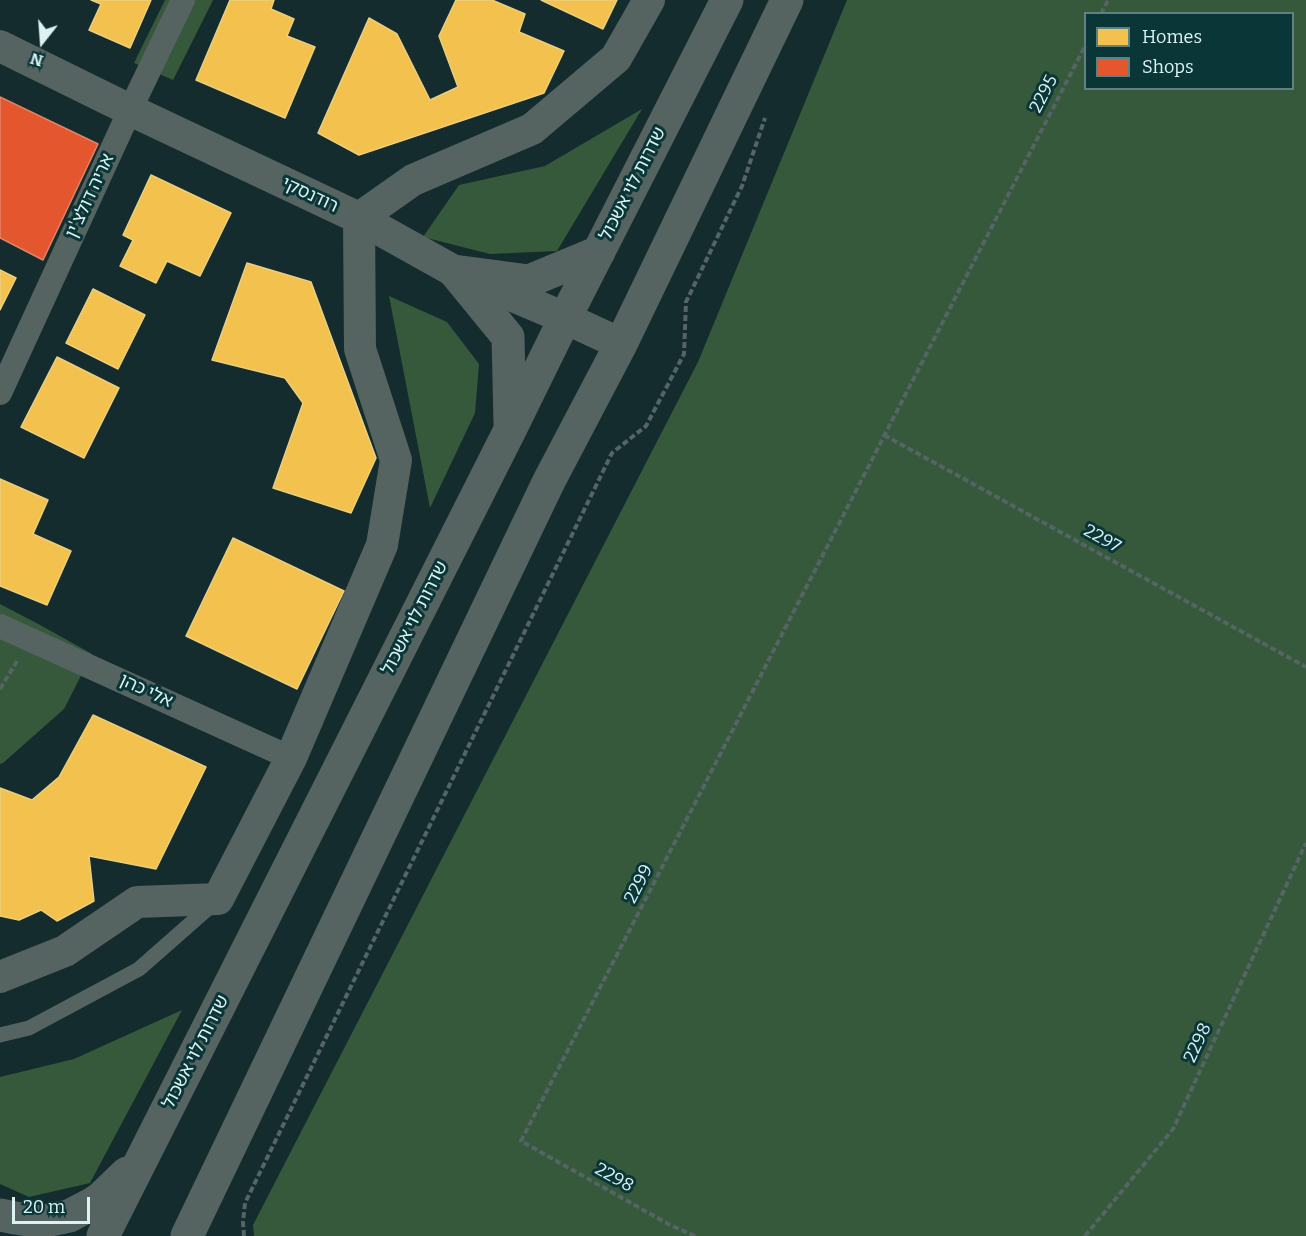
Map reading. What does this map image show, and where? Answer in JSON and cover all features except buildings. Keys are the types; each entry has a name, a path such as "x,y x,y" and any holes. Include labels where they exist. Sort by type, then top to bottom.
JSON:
{"street":[{"name":"אריה דולצ'ין","path":"0,393 183,0"},
{"path":"0,977 65,951 137,902 218,899 291,758 382,546 396,460 360,349 359,218 413,180 532,129 616,58 649,0"},
{"name":"שדרות לוי אשכול","path":"103,1236 727,0"},
{"path":"186,1236 549,481 621,344 787,0"},
{"name":"רודנסקי","path":"0,46 359,218 454,271 621,344"},
{"path":"454,271 529,281 598,252"},
{"path":"454,271 508,337 510,430"},
{"name":"אלי כהן","path":"0,626 291,758"},
{"path":"0,1217 41,1222 69,1216 101,1198 143,1157"},
{"path":"206,1198 206,1236"},
{"path":"0,1217 33,1236"}],"lane":[{"path":"0,1035 29,1028 140,969 218,899"}],"path":[{"name":"2295","path":"884,435 1084,48"},
{"path":"244,1236 245,1203 612,453 646,426 684,354 686,302 742,186 767,113"},
{"name":"2299","path":"521,1141 884,435"},
{"name":"2297","path":"884,435 1306,667"},
{"path":"0,689 29,640"},
{"name":"2298","path":"1085,1236 1173,1129 1306,843"},
{"name":"2298","path":"521,1141 670,1225 694,1236"}],"green space":[{"path":"165,0 213,0 173,80 134,63"},
{"path":"847,0 1306,0 1306,1236 254,1236 253,1225 698,362"},
{"path":"642,109 557,251 490,254 423,237 459,185 545,166"},
{"path":"389,296 447,322 479,364 475,413 430,508"},
{"path":"0,604 92,654 64,709 0,764"},
{"path":"182,1010 90,1183 29,1197 0,1184 0,1077 74,1059"}]}
